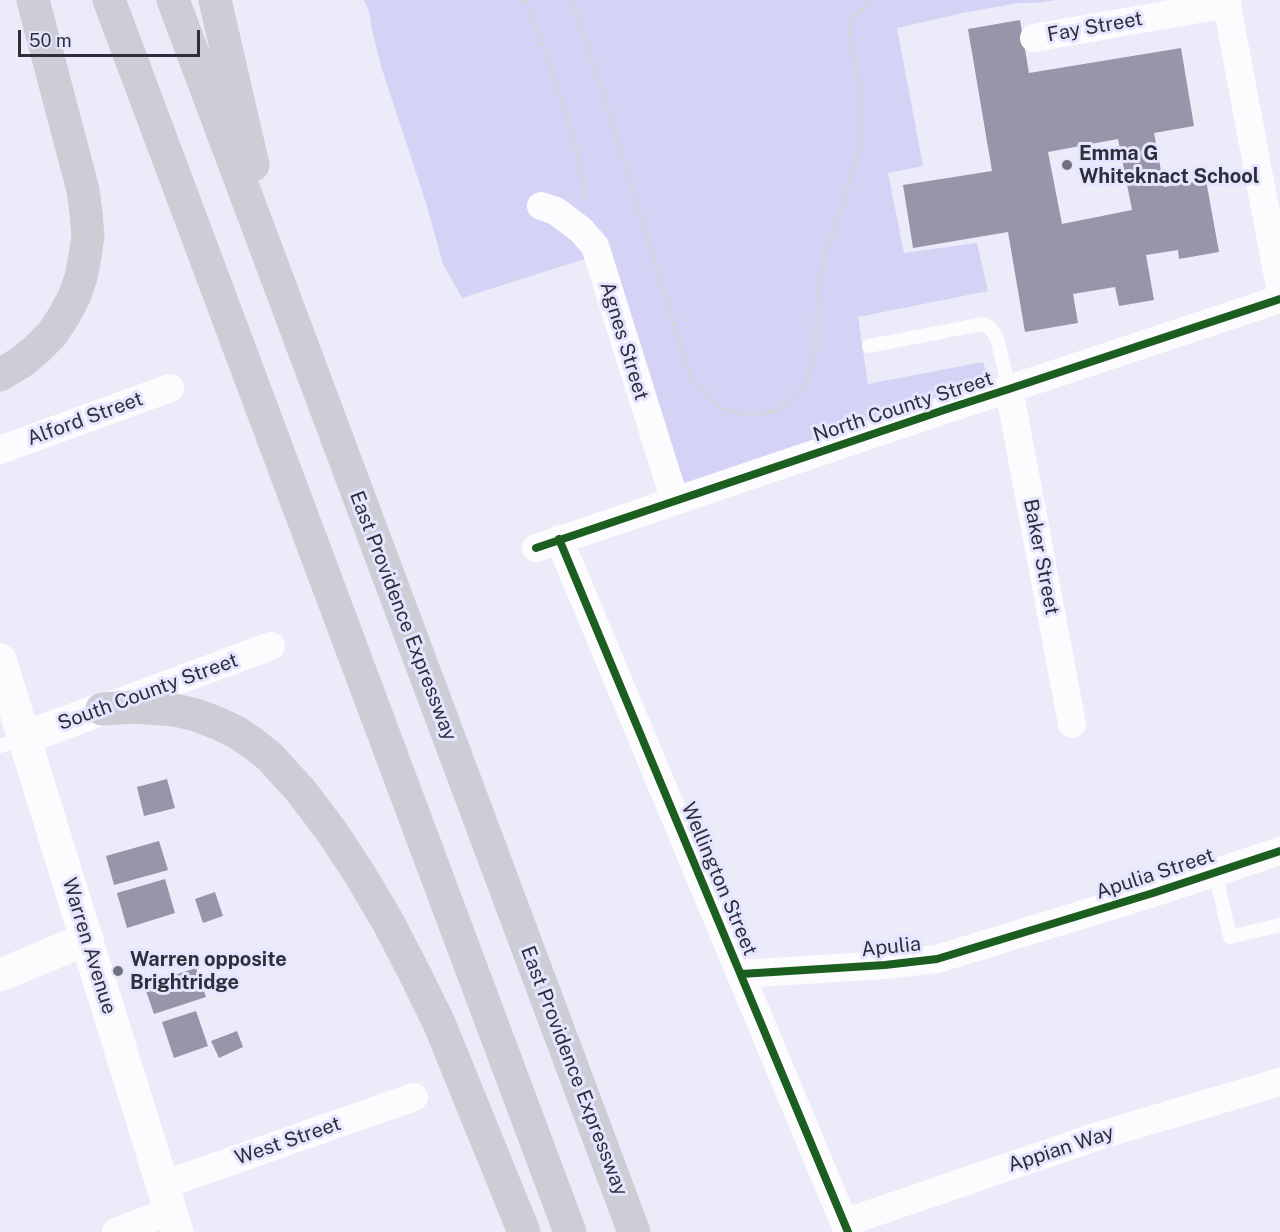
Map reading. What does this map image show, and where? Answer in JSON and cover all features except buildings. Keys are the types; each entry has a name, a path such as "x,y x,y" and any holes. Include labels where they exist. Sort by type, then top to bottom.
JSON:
{"highway":[{"path":"0,375 23,361 52,334 74,297 87,247 83,190 33,0"},
{"path":"109,0 570,1232"},
{"name":"East Providence Expressway","path":"173,0 634,1232"},
{"path":"215,0 283,295"},
{"path":"102,709 135,707 175,710 217,723 245,738 270,757 311,804 359,873 428,998 524,1232"}],"main road":[{"name":"Warren Avenue","path":"0,660 12,742 87,939 170,1209"},
{"name":"South County Street","path":"12,742 102,709"},
{"path":"0,975 87,939"}],"street":[{"name":"Fay Street","path":"1035,38 1227,2"},
{"path":"1227,2 1280,288"},
{"name":"Agnes Street","path":"541,206 556,211 581,230 594,246 675,501"},
{"name":"North County Street","path":"548,543 1280,299"},
{"name":"Alford Street","path":"0,450 170,388"},
{"name":"Baker Street","path":"1009,389 1072,724"},
{"name":"Wellington Street","path":"548,543 741,974 846,1227"},
{"name":"South County Street","path":"102,709 271,646"},
{"name":"Apulia Street","path":"1040,927 1280,851"},
{"name":"Apulia","path":"741,974 885,965 937,959 1040,927"},
{"name":"Appian Way","path":"846,1227 1101,1135 1280,1082"},
{"name":"West Street","path":"116,1232 414,1097"}],"lane":[{"path":"870,346 982,324 990,328 997,338 1009,389"},
{"path":"1215,872 1230,937 1280,924"}],"path":[{"path":"525,0 545,52 577,153 594,246"},
{"path":"573,0 690,376 720,408 751,416 779,410 804,387 816,353 818,292 826,253 861,142 859,83 849,28 855,14 873,0"}],"shaded area":[{"path":"364,0 1055,0 1019,3 967,12 897,28 923,166 888,173 904,253 977,243 988,291 858,317 868,384 983,362 994,394 672,501 597,255 462,298 443,264 426,203 381,66 369,11"}],"cycle path":[{"path":"536,548 1280,299"},
{"path":"559,539 848,1232"},
{"path":"741,974 885,965 937,959 1153,893 1280,851"}],"place":[{"name":"Emma G Whiteknact School","path":"1067,165"},
{"name":"Warren opposite Brightridge","path":"118,971"}]}
